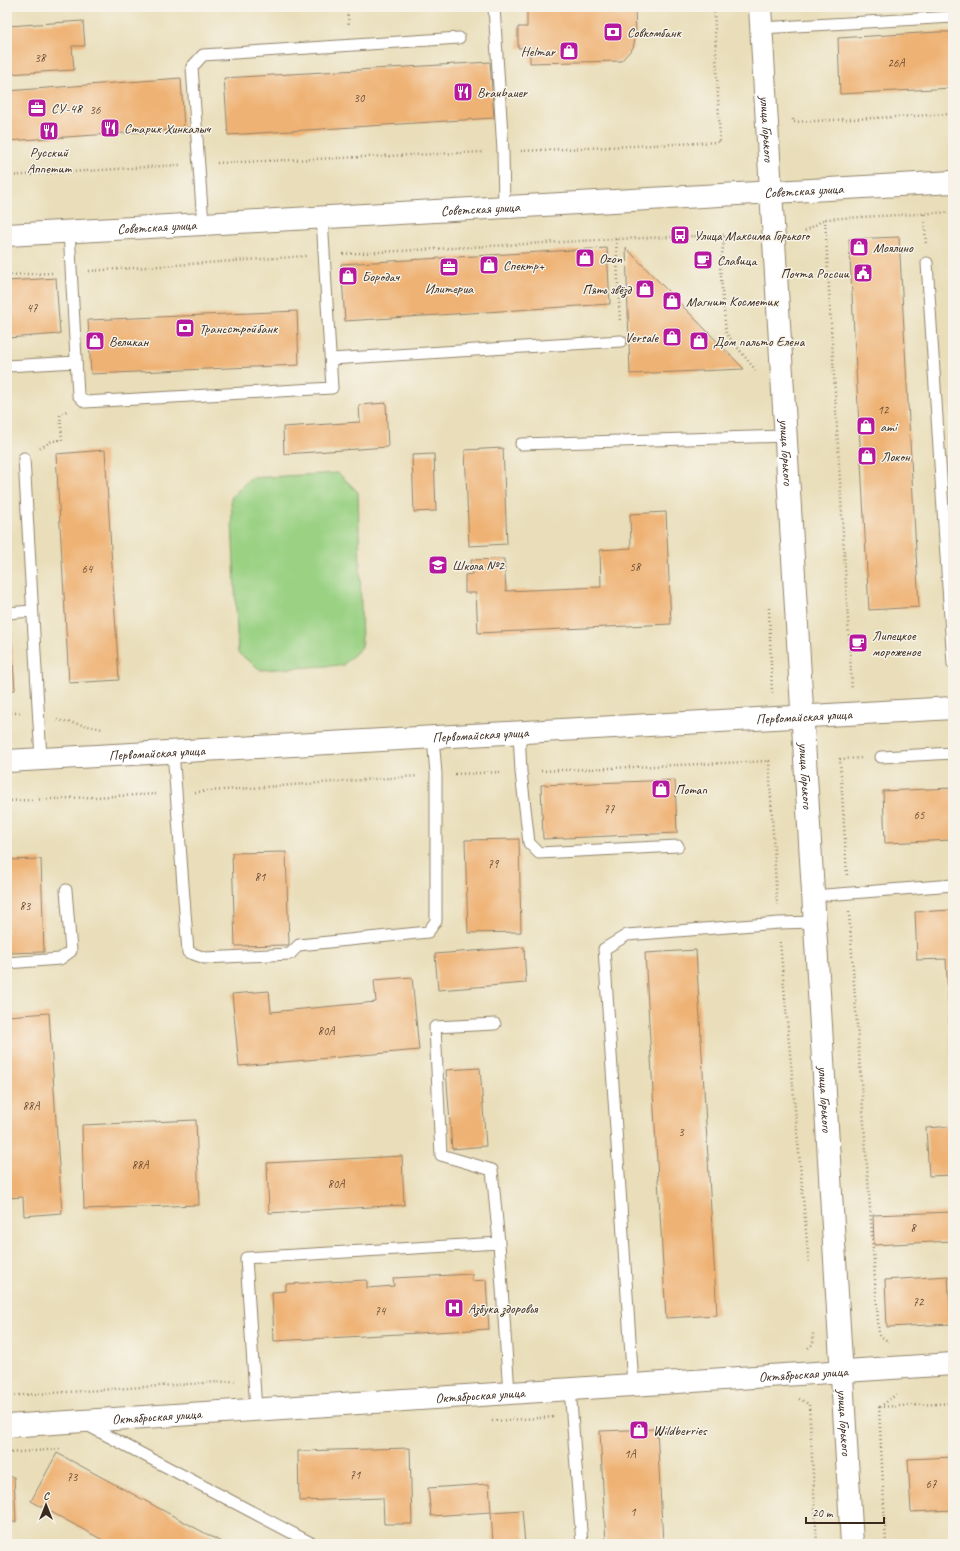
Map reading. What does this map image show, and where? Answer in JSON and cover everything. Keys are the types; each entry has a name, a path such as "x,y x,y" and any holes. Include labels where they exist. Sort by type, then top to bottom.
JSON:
{"street":[{"name":"улица Горького","path":"760,17 852,1544"},
{"name":"Советская улица","path":"7,235 953,182"},
{"name":"Первомайская улица","path":"7,761 953,708"},
{"name":"Октябрьская улица","path":"7,1426 953,1364"}],"lane":[{"path":"494,7 503,152 504,208"},
{"path":"760,17 953,17"},
{"path":"203,224 192,67 203,55 459,38"},
{"path":"69,231 78,395 85,402 332,388 322,218"},
{"path":"927,263 953,664"},
{"path":"330,359 621,340"},
{"path":"7,366 76,362"},
{"path":"520,444 786,436"},
{"path":"24,458 41,759"},
{"path":"7,613 32,611"},
{"path":"519,732 520,772 529,843 539,853 678,846"},
{"path":"173,751 188,952 205,958 290,954 299,945 428,932 436,921 436,774 434,737"},
{"path":"881,757 953,753"},
{"path":"813,896 953,885"},
{"path":"7,963 60,959 71,951 66,890"},
{"path":"633,1385 604,949 627,935 778,923 814,922"},
{"path":"495,1024 434,1027 441,1154 492,1170 499,1243 509,1393"},
{"path":"256,1410 246,1258 499,1243"},
{"path":"570,1389 582,1544"},
{"path":"79,1421 313,1544"}],"path":[{"path":"7,176 198,164 720,142 714,7"},
{"path":"793,122 953,114"},
{"path":"805,231 825,219 953,212"},
{"path":"924,214 926,239"},
{"path":"825,219 852,693"},
{"path":"7,275 325,255 616,239 724,235 720,267 726,333 760,377"},
{"path":"616,239 621,340"},
{"path":"24,458 52,441 62,440 60,414"},
{"path":"769,601 772,696"},
{"path":"7,713 25,713 101,730 109,729"},
{"path":"881,757 840,759 879,1335 888,1342 895,1342"},
{"path":"7,801 176,793 436,774 520,772 769,761 778,923 809,1268"},
{"path":"807,1349 813,1344 813,1330"},
{"path":"7,1396 254,1380"},
{"path":"879,1407 898,1393"},
{"path":"797,1399 809,1404 817,1544"},
{"path":"879,1407 953,1404"},
{"path":"879,1407 886,1544"}],"green space":[{"path":"338,473 358,492 362,647 343,665 261,670 238,653 231,498 250,478"}],"building":[{"path":"527,7 635,7 636,34 633,48 621,61 530,63 530,48 518,48 518,27 527,27"},
{"path":"83,21 85,46 72,46 74,70 7,74 7,26"},
{"path":"953,32 953,88 840,94 838,38"},
{"path":"490,62 494,118 228,135 224,78"},
{"path":"181,78 184,129 7,141 7,91"},
{"path":"899,237 919,607 869,610 849,239"},
{"path":"607,248 610,304 345,321 341,264"},
{"path":"626,248 744,369 630,374"},
{"path":"56,278 60,334 7,338 7,281"},
{"path":"297,311 299,365 91,374 88,320"},
{"path":"386,403 388,447 284,454 283,427 360,422 359,405"},
{"path":"503,448 507,544 469,546 465,450"},
{"path":"105,450 119,680 69,683 56,454"},
{"path":"434,454 436,511 414,512 412,455"},
{"path":"666,512 671,624 478,633 476,593 465,593 465,575 472,574 471,560 504,559 506,591 601,587 600,550 631,548 630,514"},
{"path":"11,634 15,690 7,691 7,635"},
{"path":"675,780 677,833 543,839 541,785"},
{"path":"953,788 953,840 885,843 883,791"},
{"path":"519,839 521,932 468,933 465,840"},
{"path":"286,852 289,945 235,946 232,853"},
{"path":"41,859 44,952 7,953 7,860"},
{"path":"953,910 952,1074 946,959 917,960 915,912"},
{"path":"524,947 526,983 438,990 435,954"},
{"path":"696,950 717,1315 666,1318 645,953"},
{"path":"412,977 419,1050 239,1066 232,994 269,991 271,1012 376,1002 374,980"},
{"path":"49,1013 62,1213 24,1216 23,1197 7,1198 7,1016"},
{"path":"480,1068 486,1146 452,1149 446,1070"},
{"path":"196,1120 199,1205 84,1209 82,1125"},
{"path":"953,1126 953,1175 929,1176 926,1128"},
{"path":"402,1156 404,1205 269,1213 267,1163"},
{"path":"953,1212 953,1241 874,1245 873,1215"},
{"path":"472,1274 472,1281 486,1280 489,1329 274,1341 272,1292 286,1291 286,1284 367,1280 367,1288 394,1286 393,1278"},
{"path":"948,1276 951,1324 887,1327 885,1280"},
{"path":"657,1429 663,1544 606,1544 600,1431"},
{"path":"410,1448 412,1524 384,1524 383,1498 299,1501 298,1451"},
{"path":"57,1453 225,1544 110,1544 31,1501"},
{"path":"953,1457 953,1510 911,1512 908,1459"},
{"path":"7,1477 14,1477 16,1522 7,1522"},
{"path":"489,1484 491,1512 431,1516 428,1488"},
{"path":"522,1510 525,1544 493,1544 491,1512"}],"place":[{"name":"Совкомбанк","path":"613,32"},
{"name":"Helmar","path":"569,51"},
{"name":"Braubauer","path":"463,92"},
{"name":"СУ-48","path":"37,108"},
{"name":"Старик Хинкалыч","path":"110,128"},
{"name":"Русский Аппетит","path":"49,131"},
{"name":"Улица Максима Горького","path":"680,235"},
{"name":"Моялино","path":"859,247"},
{"name":"Ozon","path":"585,258"},
{"name":"Славица","path":"703,260"},
{"name":"Спектр+","path":"489,265"},
{"name":"Илитериа","path":"449,267"},
{"name":"Почта России","path":"863,273"},
{"name":"Бородач","path":"348,276"},
{"name":"Пять звёзд","path":"645,289"},
{"name":"Магнит Косметик","path":"672,301"},
{"name":"Трансстройбанк","path":"185,328"},
{"name":"Versale","path":"672,337"},
{"name":"Великан","path":"95,341"},
{"name":"Дом пальто Елена","path":"699,341"},
{"name":"ami","path":"866,426"},
{"name":"Локон","path":"867,456"},
{"name":"Школа №2","path":"438,565"},
{"name":"Липецкое мороженое","path":"858,643"},
{"name":"Потап","path":"661,789"},
{"name":"Азбука здоровья","path":"454,1308"},
{"name":"Wildberries","path":"639,1430"}]}
